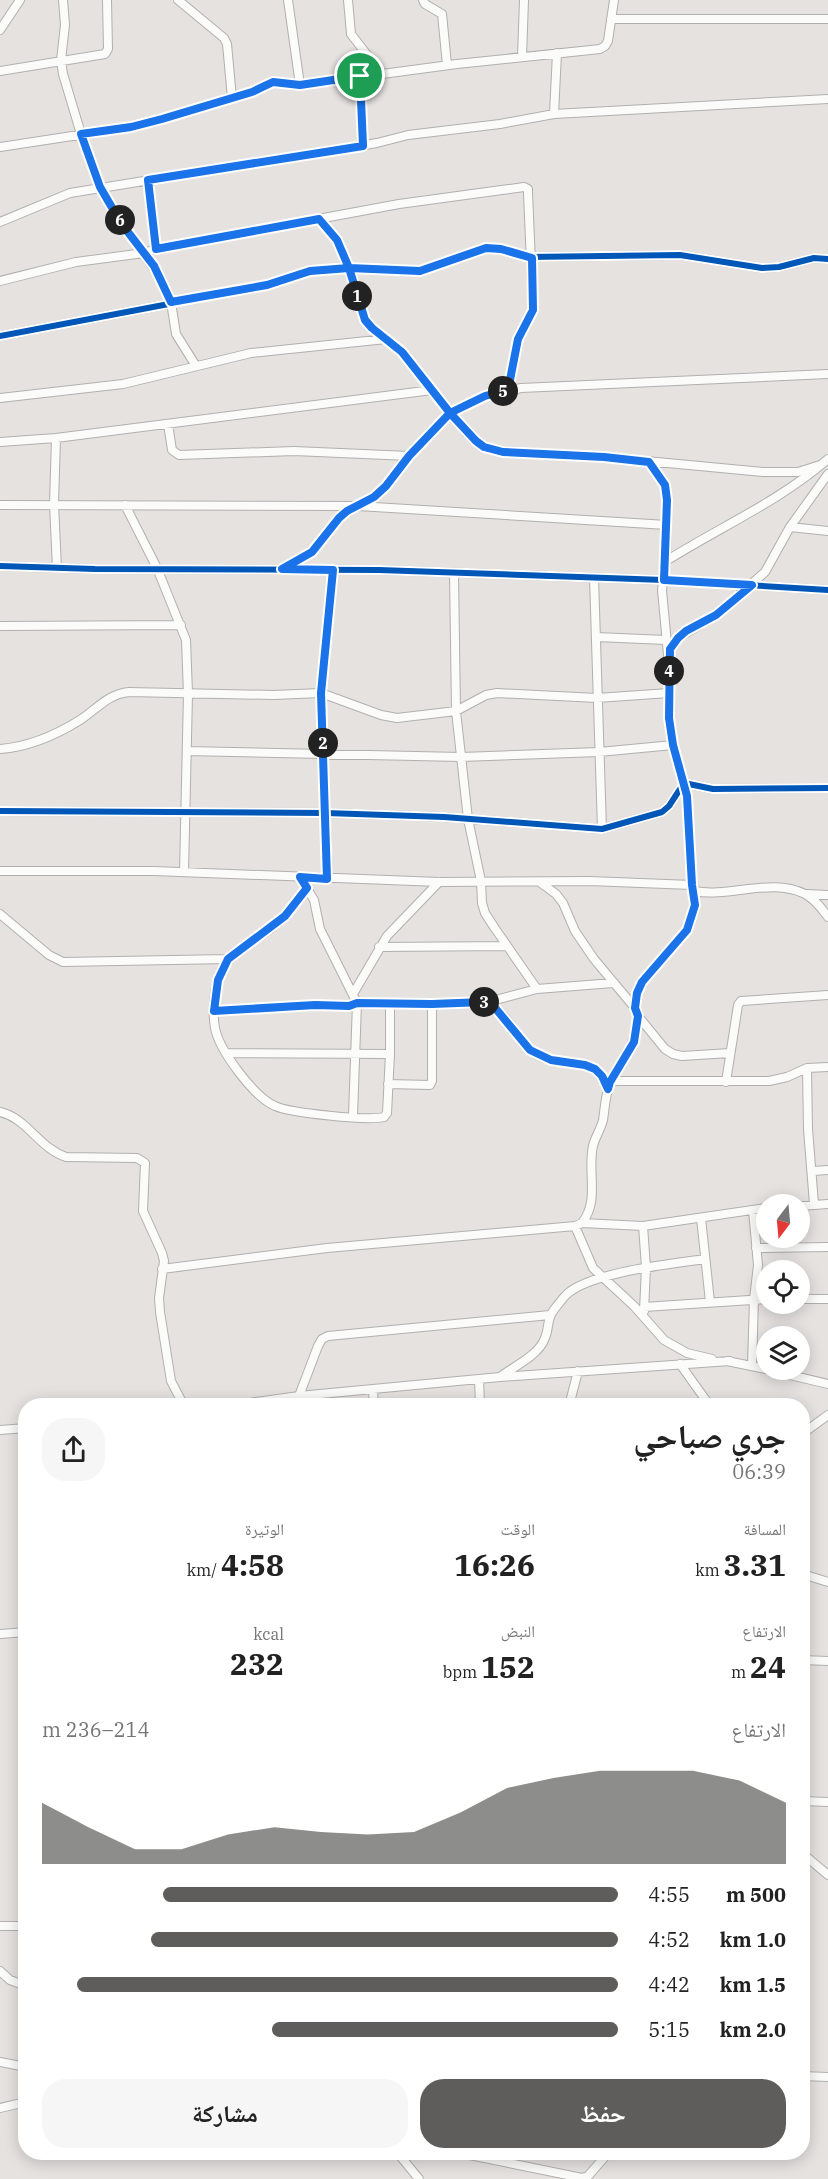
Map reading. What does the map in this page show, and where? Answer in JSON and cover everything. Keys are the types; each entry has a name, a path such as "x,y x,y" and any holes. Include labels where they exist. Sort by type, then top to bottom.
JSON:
{"street":[{"path":"0,30 20,0"},
{"path":"63,0 65,25 61,60 65,85 100,187 121,223 158,274 171,302 176,334 196,366"},
{"path":"0,71 105,54 108,49 107,0"},
{"path":"178,0 224,38 232,98"},
{"path":"288,0 300,85"},
{"path":"348,0 351,34 371,60 377,74"},
{"path":"423,0 425,4 442,14 447,65"},
{"path":"522,57 524,0"},
{"path":"0,147 131,127 252,92 273,82 300,85 447,65 600,49 608,40 614,0"},
{"path":"611,19 828,19"},
{"path":"554,114 557,53"},
{"path":"360,76 363,146"},
{"path":"0,222 70,193 363,146 408,135 500,124 554,114 828,99"},
{"path":"148,180 156,249"},
{"path":"0,281 76,262 144,253 319,219 465,194 524,187 528,189 533,310 518,339 508,390"},
{"path":"319,219 337,240 349,268 361,312 372,328 402,352 450,413 484,447 503,452 604,457 763,472 798,472 820,465"},
{"path":"0,336 267,285 301,272 349,268 420,271 486,248 501,249 532,258 680,255 762,268 779,267 814,258 828,259"},
{"path":"0,398 123,384 251,353 386,339"},
{"path":"282,569 312,552 339,518 374,497 386,486 409,456 450,413 485,396 508,390 828,374"},
{"path":"0,442 56,438 432,390"},
{"path":"168,424 172,450 179,455 294,451 409,456"},
{"path":"56,438 54,504 57,568"},
{"path":"666,561 705,536 768,503 828,459"},
{"path":"649,462 665,485 667,500 666,561 662,601 669,661"},
{"path":"578,1224 590,1207 593,1192 590,1166 592,1152 603,1120 609,1085 634,1042 637,993 642,982 687,930 695,905 684,783 673,745 669,718 670,649 678,638 716,615 765,572 790,527 828,474"},
{"path":"0,505 358,506 667,525"},
{"path":"125,505 157,568 186,640 188,694 184,872"},
{"path":"790,527 828,531"},
{"path":"0,566 454,573 664,580 828,590"},
{"path":"327,879 321,693 333,570"},
{"path":"454,573 456,711 468,819 485,913 537,989"},
{"path":"594,578 602,829"},
{"path":"0,626 181,625"},
{"path":"596,637 666,640"},
{"path":"0,749 26,746 64,729 118,693 273,695 321,693 381,715 397,718 456,711 497,693 597,698 669,693"},
{"path":"187,751 461,757 599,752 673,745"},
{"path":"684,783 713,789 828,788"},
{"path":"0,811 326,813 468,819 602,829 662,812 669,806 684,783"},
{"path":"0,871 184,872 440,882 589,881 693,888 722,894 758,888 775,888 804,894 828,895"},
{"path":"300,877 317,909 320,929 357,1003 354,1116"},
{"path":"352,994 387,936 440,882"},
{"path":"541,883 556,894 563,903 575,931 665,1049 682,1056 730,1053"},
{"path":"307,888 285,916 228,959 218,980 214,1011 219,1041 227,1053 257,1094 274,1106 292,1112 384,1117 387,1113 390,1003"},
{"path":"804,894 815,901 828,917"},
{"path":"0,914 55,959 63,962 228,959"},
{"path":"379,947 507,946"},
{"path":"214,1011 315,1005 349,1006 357,1003 484,1002 537,989 613,983"},
{"path":"726,1082 738,1005 741,1001 828,995"},
{"path":"484,1002 496,1009 530,1050 551,1060 585,1065 595,1069 609,1085"},
{"path":"388,1084 430,1085 432,1081 432,1004"},
{"path":"227,1053 390,1054"},
{"path":"609,1085 779,1080 807,1068 828,1067"},
{"path":"807,1068 808,1129 814,1204"},
{"path":"0,1112 16,1118 49,1149 66,1157 141,1159 146,1163 143,1211 164,1261 159,1298 162,1324 171,1381 180,1398"},
{"path":"813,1171 828,1170"},
{"path":"810,1205 828,1204"},
{"path":"752,1366 754,1299 758,1273 753,1210"},
{"path":"162,1269 327,1248 578,1224 643,1226 756,1210"},
{"path":"701,1218 710,1302"},
{"path":"578,1224 593,1268 664,1340 687,1353 756,1367"},
{"path":"643,1226 646,1267 643,1317"},
{"path":"810,1247 828,1247"},
{"path":"500,1377 536,1352 545,1338 550,1315 574,1289 603,1278 646,1267 705,1259"},
{"path":"644,1307 754,1299"},
{"path":"810,1299 828,1299"},
{"path":"299,1396 318,1346 322,1339 328,1336 550,1315"},
{"path":"285,1398 500,1377 730,1361"},
{"path":"680,1364 704,1398"},
{"path":"571,1398 578,1371"},
{"path":"479,1379 480,1398"},
{"path":"810,1380 828,1384"},
{"path":"373,1390 374,1398"},
{"path":"810,1428 828,1415"},
{"path":"0,1430 18,1429"},
{"path":"810,1576 828,1582"},
{"path":"0,1634 18,1633"},
{"path":"810,1660 828,1661"},
{"path":"810,1801 828,1802"},
{"path":"810,1860 828,1875"},
{"path":"0,1926 18,1926"},
{"path":"0,1971 10,1980 18,1983"},
{"path":"0,2062 18,2065"},
{"path":"810,2076 828,2077"},
{"path":"1,2109 18,2104"},
{"path":"404,2160 419,2179"},
{"path":"494,2160 582,2178 588,2176 602,2160"}],"cycle path":[{"path":"0,336 253,288 310,271 349,268 420,271 486,248 501,249 527,257 680,255 762,268 779,267 814,258 828,259"},
{"path":"0,566 95,569 379,570 664,580 828,590"},
{"path":"0,811 326,813 444,817 602,829 662,812 669,806 684,783 713,789 828,788"}],"route":[{"path":"360,76 300,85 273,82 252,92 162,119 131,127 81,134 100,187 121,223 154,266 171,302 267,285 301,272 349,268 420,271 486,248 501,249 532,258 533,310 518,339 508,390 485,396 450,413 467,433 484,447 503,452 604,457 649,462 665,485 667,500 664,580 752,585 716,615 686,631 670,649 669,718 673,745 687,796 695,905 687,930 642,982 637,993 635,1008 638,1016 634,1042 608,1089 602,1076 595,1069 585,1065 551,1060 530,1050 506,1019 484,1002 357,1003 349,1006 315,1005 214,1011 218,980 228,959 293,908 307,888 300,877 327,879 321,693 333,570 282,569 312,552 339,518 347,511 374,497 386,486 409,456 450,413 402,352 365,320 349,268 337,240 319,219 156,249 148,180 363,146 360,76"}]}
